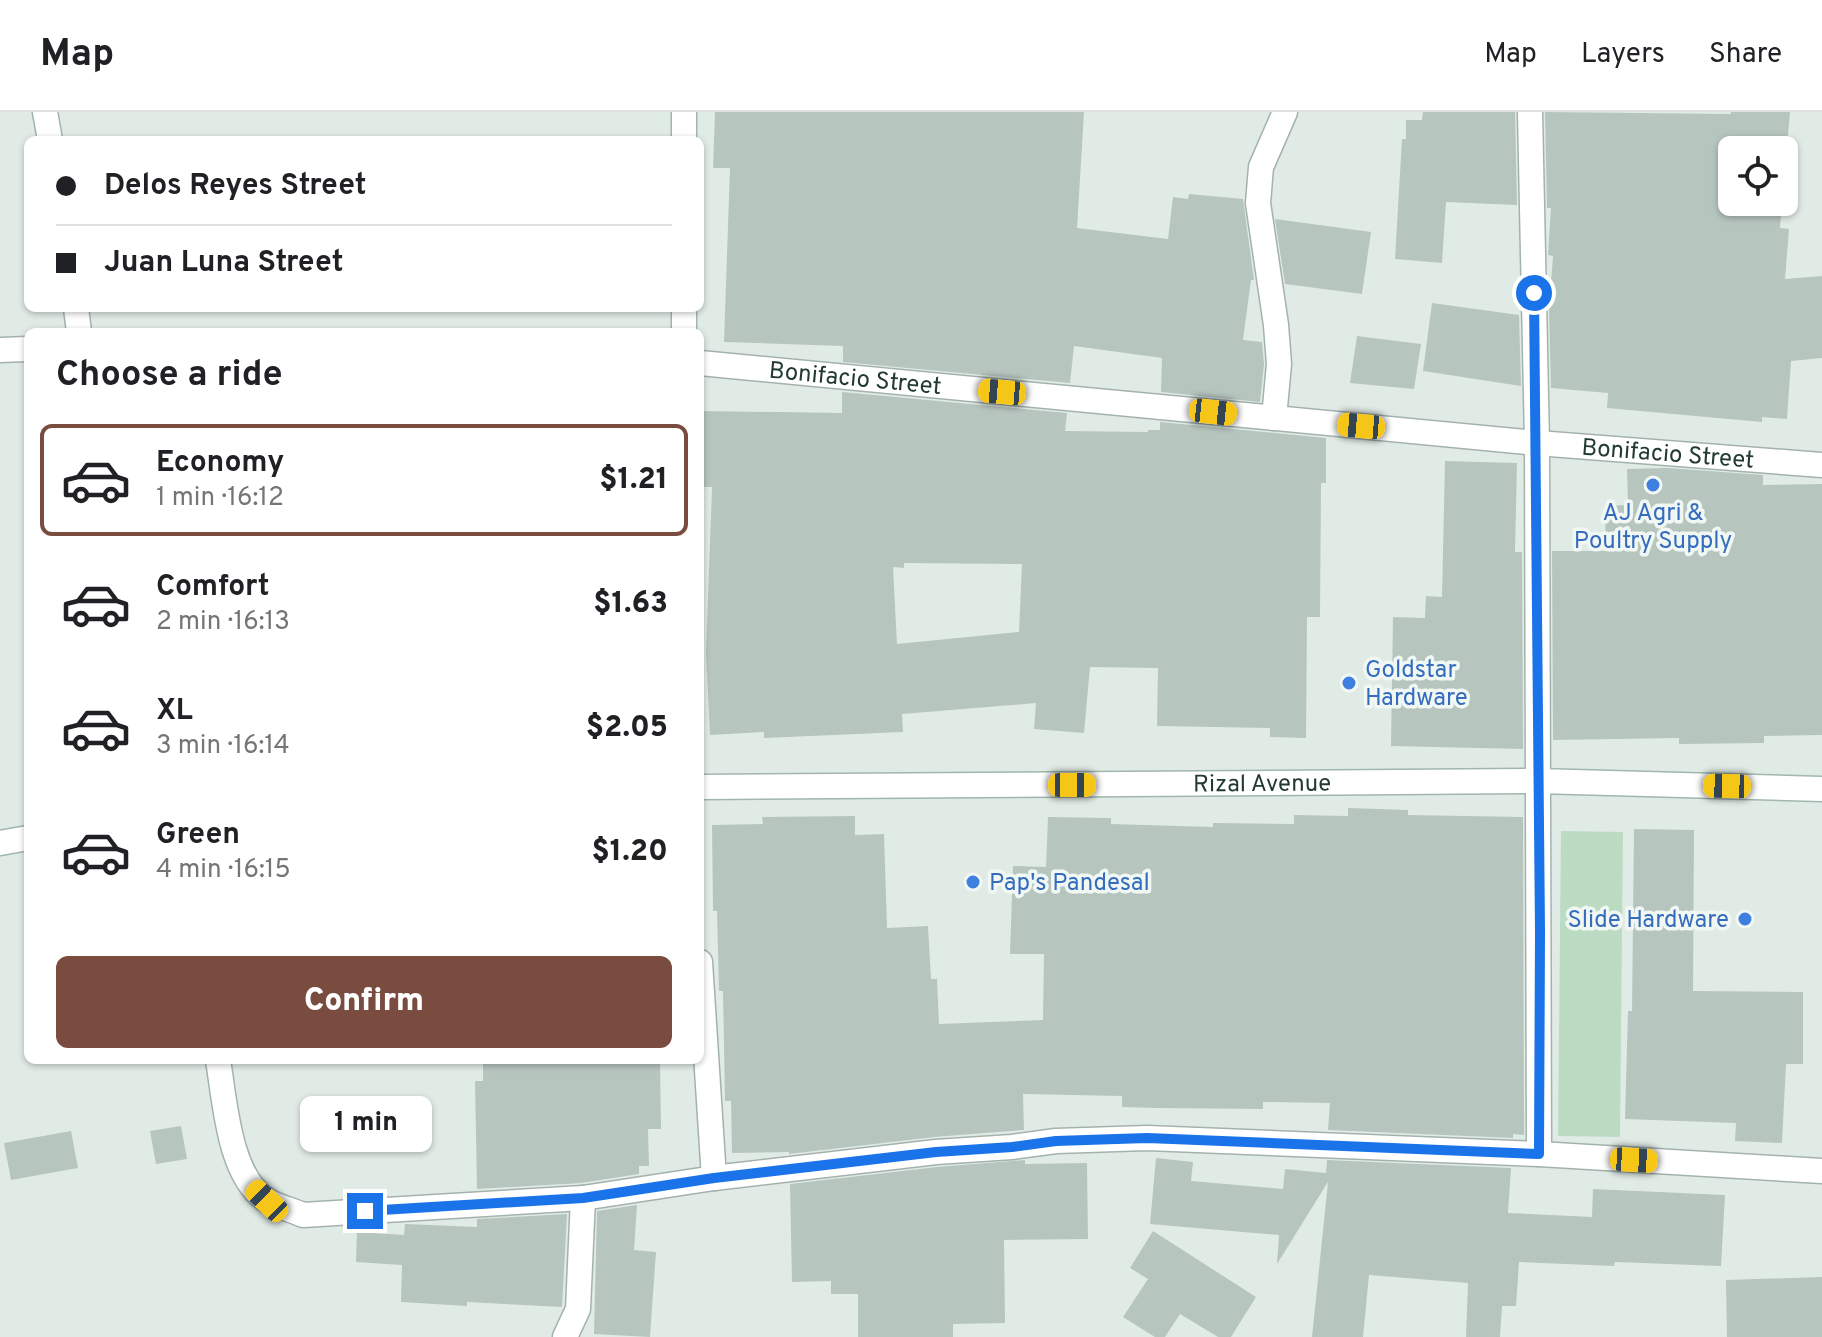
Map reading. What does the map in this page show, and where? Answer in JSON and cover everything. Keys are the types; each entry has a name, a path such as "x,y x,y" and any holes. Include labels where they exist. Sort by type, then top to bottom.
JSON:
{"street":[{"path":"45,112 49,136"},
{"path":"684,112 684,136"},
{"path":"1274,418 1279,364 1258,203 1261,167 1285,112"},
{"path":"1530,112 1537,443 1539,1154"},
{"path":"0,350 24,349"},
{"name":"Bonifacio Street","path":"704,363 1537,443 1822,465"},
{"name":"Rizal Avenue","path":"704,787 1538,781 1822,789"},
{"path":"0,843 24,839"},
{"path":"704,1024 714,1178"},
{"path":"219,1064 232,1139 245,1179 267,1201 303,1215 583,1198 714,1178 1056,1141 1132,1139 1539,1154 1822,1171"},
{"path":"565,1337 578,1309 583,1198"}],"green space":[{"path":"1561,831 1623,832 1620,1137 1558,1136"}],"building":[{"path":"715,112 1084,112 1077,228 1168,239 1173,197 1188,199 1189,194 1243,199 1254,280 1251,280 1243,340 1262,342 1264,364 1260,402 1161,392 1162,358 1074,346 1070,383 843,362 843,346 724,342 730,168 713,168"},
{"path":"1423,112 1515,112 1517,205 1446,202 1442,263 1395,259 1402,139 1406,139 1406,120 1422,120"},
{"path":"1545,112 1790,112 1788,136 1718,136 1718,216 1781,216 1780,228 1789,229 1785,279 1822,276 1822,358 1791,361 1787,419 1762,417 1762,422 1607,408 1608,393 1551,388 1549,309 1553,256 1548,255 1551,208 1547,208"},
{"path":"1275,219 1371,232 1362,294 1285,284"},
{"path":"1432,303 1519,315 1521,386 1423,371"},
{"path":"1357,336 1421,344 1414,389 1350,383"},
{"path":"842,392 1067,413 1065,431 1148,432 1160,430 1160,422 1326,438 1326,483 1321,483 1320,617 1307,617 1306,738 1270,737 1270,728 1157,726 1158,668 1090,667 1084,733 1034,729 1036,703 902,714 903,732 764,738 764,732 710,735 706,654 712,487 704,487 704,411 842,413","holes":["904,563 1022,564 1019,632 897,644 893,567 904,568"]},
{"path":"1445,461 1517,463 1515,552 1522,552 1523,749 1391,746 1393,617 1425,618 1426,596 1442,597"},
{"path":"1668,468 1763,475 1763,485 1822,484 1822,735 1764,736 1764,743 1679,744 1679,738 1553,740 1552,551 1606,551 1605,506 1628,505 1627,469"},
{"path":"1348,808 1408,810 1408,815 1523,817 1524,1135 1513,1134 1513,1138 1328,1130 1330,1103 1263,1102 1263,1109 1122,1107 1122,1096 1023,1094 1024,1130 789,1154 732,1153 731,1101 725,1101 723,991 719,991 717,911 713,911 712,825 763,824 762,817 855,816 855,835 884,834 887,928 928,926 931,979 937,979 939,1024 1043,1020 1044,954 1010,954 1013,866 1046,867 1048,817 1111,818 1111,824 1213,827 1213,823 1294,824 1294,815 1348,816"},
{"path":"1634,829 1694,830 1693,991 1803,992 1803,1064 1786,1064 1782,1143 1735,1141 1736,1123 1625,1119 1628,1011 1632,1011"},
{"path":"483,1064 660,1064 661,1129 648,1129 649,1166 639,1166 639,1174 581,1183 477,1189 475,1081 483,1081"},
{"path":"181,1126 187,1159 156,1164 150,1131"},
{"path":"71,1131 78,1168 11,1180 4,1143"},
{"path":"1156,1158 1193,1162 1191,1181 1283,1189 1285,1169 1326,1173 1327,1160 1511,1168 1508,1213 1592,1217 1593,1189 1725,1195 1721,1266 1519,1262 1516,1306 1502,1306 1500,1337 1466,1337 1468,1283 1369,1275 1363,1337 1312,1337 1328,1182 1277,1264 1279,1235 1150,1224"},
{"path":"1025,1160 1025,1164 1087,1163 1088,1239 1004,1240 1005,1323 953,1324 953,1337 858,1337 858,1294 831,1294 831,1281 792,1282 790,1184"},
{"path":"637,1205 634,1250 656,1252 650,1337 594,1334 597,1211"},
{"path":"567,1214 562,1307 401,1302 402,1265 356,1262 357,1232 404,1235 405,1224 477,1227 477,1219"},
{"path":"1153,1231 1256,1297 1231,1337 1218,1337 1180,1314 1165,1337 1155,1337 1123,1317 1148,1279 1130,1268"},
{"path":"1822,1277 1822,1337 1727,1337 1726,1280"}],"place":[{"name":"AJ Agri & Poultry Supply","path":"1653,485"},
{"name":"Goldstar Hardware","path":"1349,683"},
{"name":"Pap's Pandesal","path":"973,882"},
{"name":"Slide Hardware","path":"1745,919"}],"route":[{"path":"365,1211 583,1198 714,1178 1056,1141 1147,1138 1539,1154 1534,293"}]}
